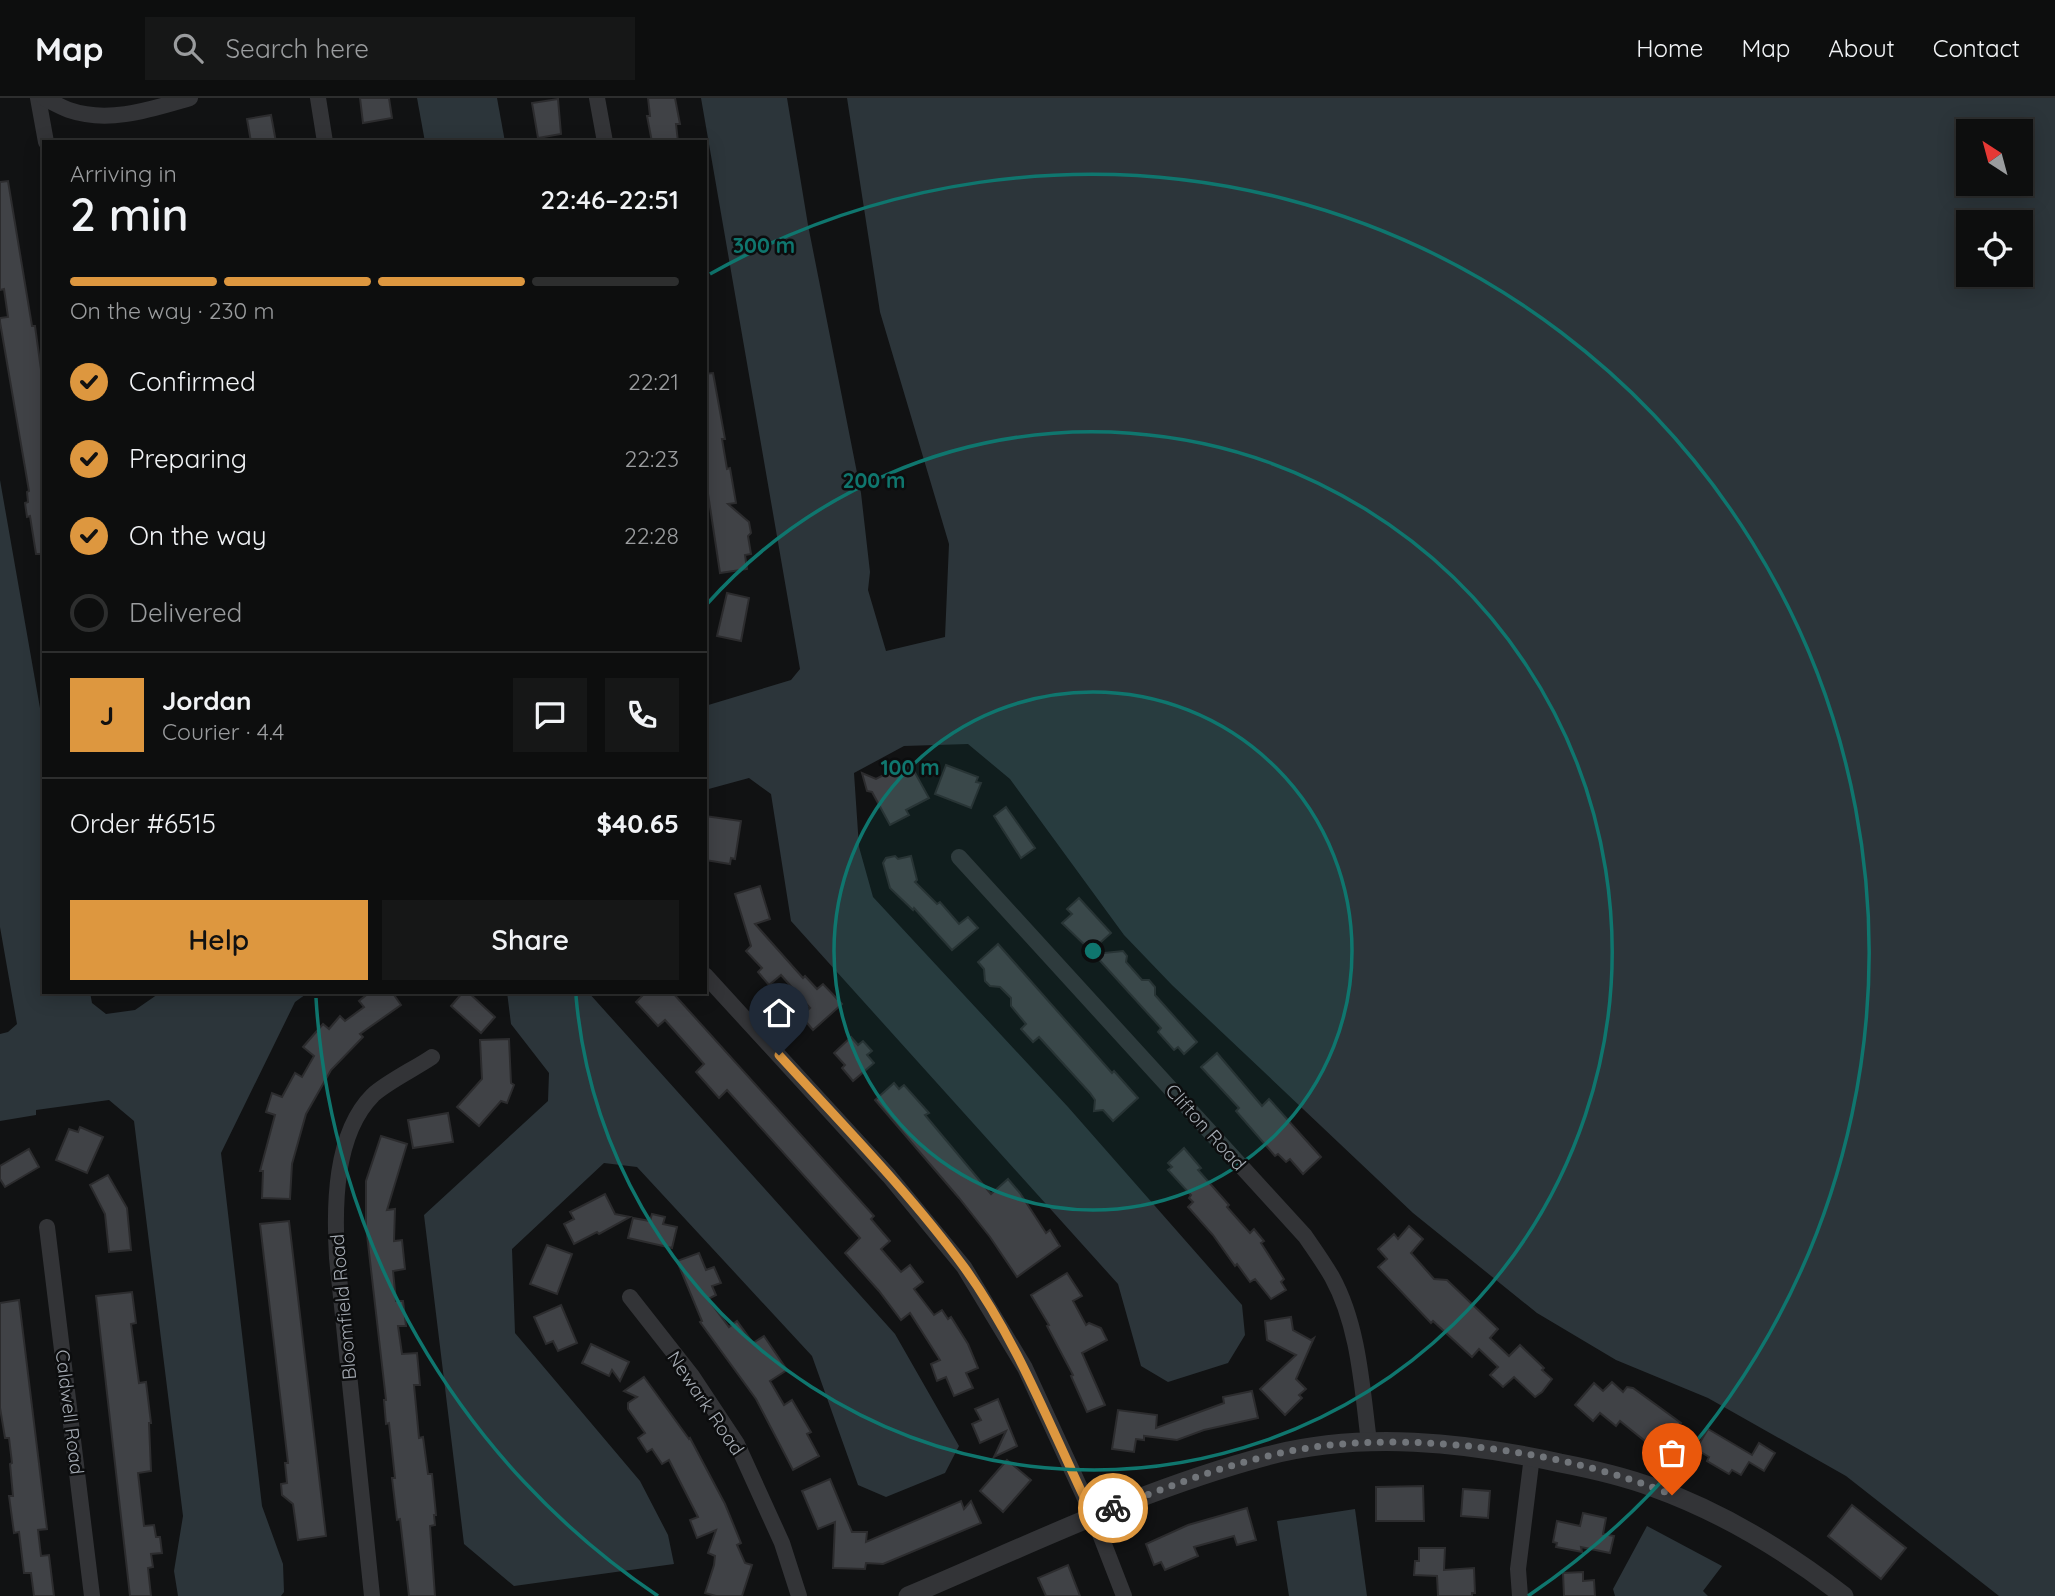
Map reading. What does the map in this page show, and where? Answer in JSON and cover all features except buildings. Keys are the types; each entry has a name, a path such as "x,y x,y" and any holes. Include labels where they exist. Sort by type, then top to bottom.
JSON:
{"street":[{"path":"38,98 46,140"},
{"path":"44,98 71,111 110,115 143,112 190,98"},
{"path":"318,98 325,140"},
{"path":"597,98 605,140"},
{"name":"Clifton Road","path":"960,857 1306,1236 1333,1279 1349,1319 1360,1370 1369,1442"},
{"path":"707,977 889,1176 964,1267 1025,1368 1093,1516 1125,1596"},
{"name":"Bloomfield Road","path":"372,1596 334,1210 341,1164 355,1121 374,1094 432,1057"},
{"name":"Caldwell Road","path":"47,1227 92,1596"},
{"name":"Newark Road","path":"630,1297 692,1376 737,1444 782,1543 799,1596"},
{"path":"908,1596 1171,1485 1269,1456 1320,1446 1369,1442 1455,1444 1532,1456 1653,1487 1711,1512 1799,1561 1844,1596"},
{"path":"1520,1596 1518,1569 1532,1456"}],"shaded area":[{"path":"417,98 497,98 505,140 425,140"},
{"path":"701,98 787,98 808,225 861,493 870,572 868,590 886,651 945,637 949,544 880,312 847,98 2055,98 2055,1596 1999,1596 1846,1476 1708,1398 1616,1360 1537,1313 1413,1213 1172,985 1124,935 1010,779 968,744 904,746 854,773 859,847 873,897 1068,1107 1242,1305 1245,1335 1228,1363 1168,1382 1141,1366 1118,1284 791,921 771,794 749,778 707,789 707,705 791,680 800,669"},
{"path":"0,480 42,720 42,994 90,994 92,1003 106,1014 135,1010 158,994 306,994 295,1002 221,1153 262,1506 283,1564 284,1592 281,1596 178,1596 174,1571 183,1516 134,1121 109,1100 36,1110 36,1115 0,1121 0,1034 8,1032 17,1024 0,927"},
{"path":"507,994 590,994 895,1334 959,1446 945,1473 886,1497 858,1485 812,1356 637,1167 604,1163 512,1249 515,1333 640,1481 668,1535 674,1564 514,1586 464,1544 424,1215 548,1101 549,1073 511,1024"},
{"path":"1355,1509 1367,1596 1289,1596 1277,1521"},
{"path":"1647,1526 1722,1566 1703,1591 1708,1596 1615,1596 1613,1589"}],"way so far":[{"path":"1113,1508 1171,1485 1269,1456 1320,1446 1369,1442 1455,1444 1532,1456 1610,1474 1672,1495"}],"route":[{"path":"779,1055 889,1176 964,1267 1025,1368 1093,1516 1113,1508"}]}
